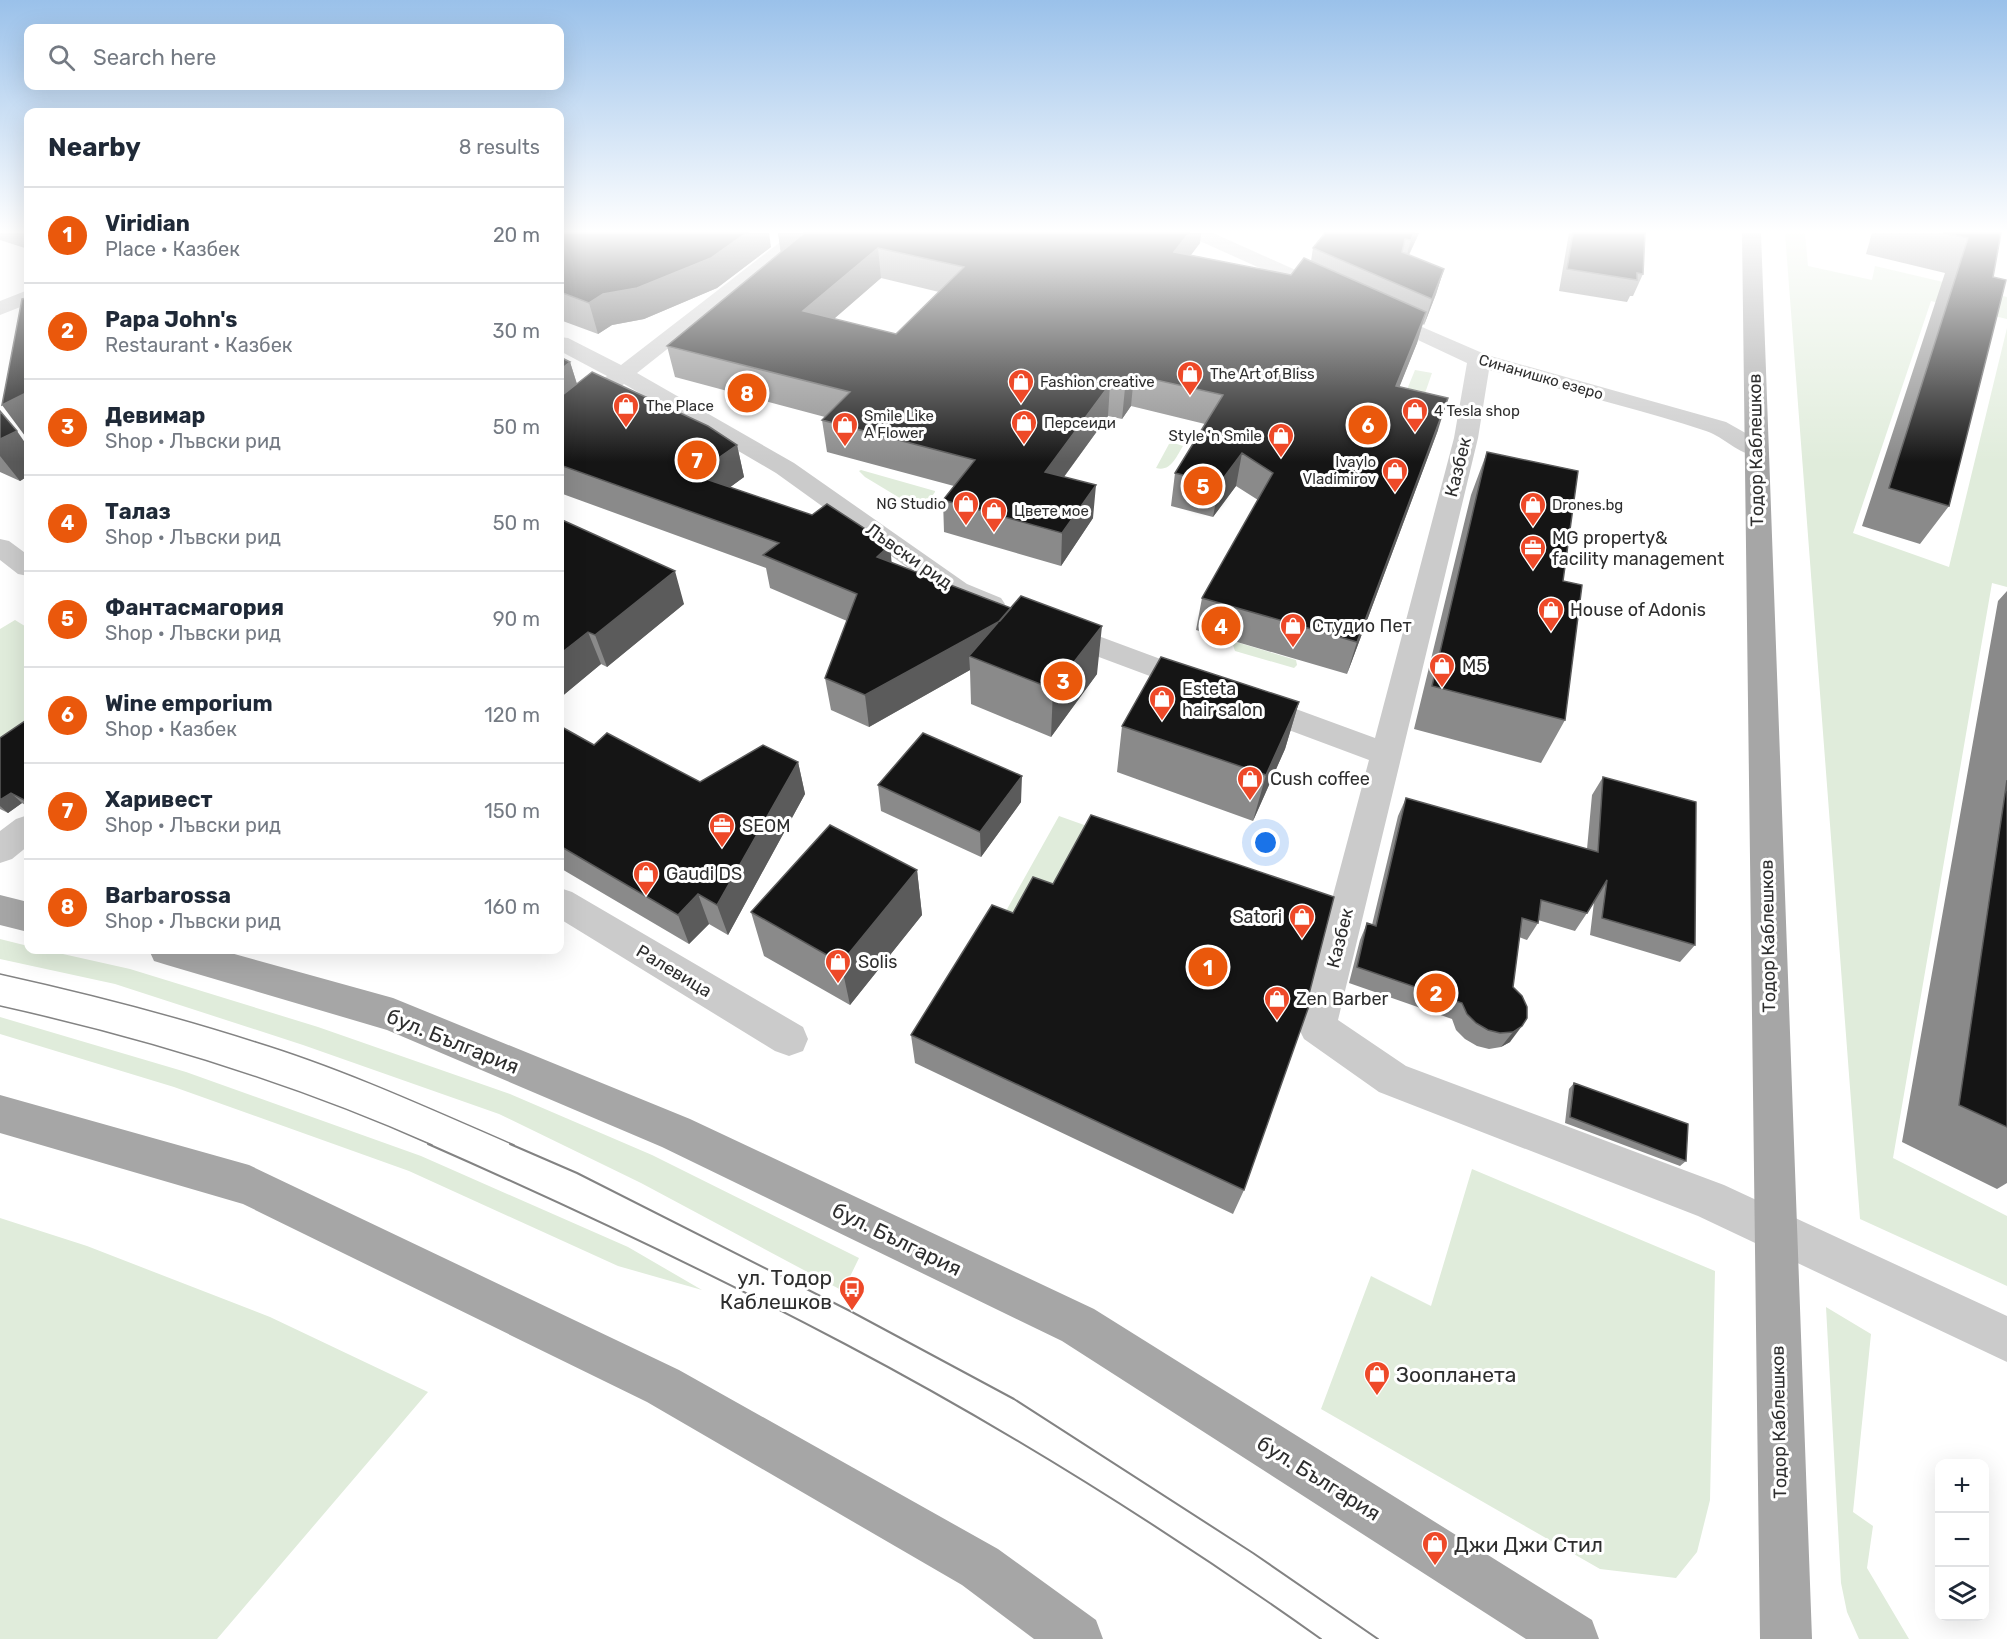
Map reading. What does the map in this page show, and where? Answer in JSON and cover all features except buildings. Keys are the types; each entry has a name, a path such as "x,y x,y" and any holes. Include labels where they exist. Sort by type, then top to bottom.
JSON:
{"main road":[{"name":"Тодор Каблешков","path":"1753,309 1785,1639"},
{"path":"0,910 24,916"},
{"name":"бул. България","path":"181,954 404,1020 676,1133 1078,1325 1573,1639"},
{"path":"0,1114 249,1185 598,1354 663,1386 980,1568 1077,1639"}],"street":[{"path":"564,420 706,309"},
{"name":"Синанишко езеро","path":"1368,309 1479,360 1718,428 1756,449"},
{"name":"Лъвски рид","path":"564,345 622,375 785,468 957,590 1385,754"},
{"name":"Казбек","path":"1479,360 1466,438 1317,1028 1393,1079 1708,1200 1775,1230"},
{"path":"0,547 24,565"},
{"path":"0,850 24,831"},
{"name":"Ралевица","path":"564,905 789,1039"},
{"path":"1775,1230 2007,1339"}],"green space":[{"path":"1791,309 1928,309 1853,533 1949,567 2007,328 2007,587 1992,583 1893,1158 2007,1216 2007,1286 1860,1219"},
{"path":"1967,309 2007,309 2007,319"},
{"path":"1415,370 1432,373 1423,399 1402,402"},
{"path":"1169,444 1183,446 1175,459 1166,468 1156,468"},
{"path":"859,471 935,492 923,509 918,509 865,477"},
{"path":"15,620 24,626 24,735 0,751 0,629"},
{"path":"1236,642 1296,660 1297,665 1294,668 1235,651 1233,645"},
{"path":"1059,816 1154,850 1052,915 992,936"},
{"path":"0,939 24,945 24,954 63,954 130,969 318,1027 510,1094 652,1155 859,1258 843,1291 641,1183 499,1114 303,1045 115,984 0,959"},
{"path":"0,1017 186,1072 421,1156 628,1247 702,1290 618,1266 409,1171 174,1087 0,1034"},
{"path":"1472,1169 1715,1271 1710,1500 1697,1552 1676,1578 1600,1569 1321,1409 1371,1276 1431,1306"},
{"path":"0,1218 87,1246 270,1317 428,1392 217,1639 0,1639"},
{"path":"1826,1307 1871,1334 1853,1512 1873,1526 1867,1568 1909,1639 1859,1639 1847,1612 1841,1583"}],"tram line":[{"path":"0,974 161,1014 289,1053 386,1090 514,1145"},
{"path":"0,1006 165,1048 273,1082 432,1145"},
{"path":"428,1144 690,1265 907,1377 1028,1447 1147,1521 1321,1639"},
{"path":"510,1144 577,1173 852,1312 1014,1399 1253,1553 1378,1639"}],"place":[{"name":"Barbarossa","path":"747,393"},
{"name":"The Art of Bliss","path":"1190,397"},
{"name":"Fashion creative","path":"1021,405"},
{"name":"Wine emporium","path":"1368,425"},
{"name":"The Place","path":"626,429"},
{"name":"4 Tesla shop","path":"1415,434"},
{"name":"Персеиди","path":"1024,446"},
{"name":"Smile Like A Flower","path":"845,448"},
{"name":"Style 'n Smile","path":"1281,459"},
{"name":"Харивест","path":"697,460"},
{"name":"Фантасмагория","path":"1203,486"},
{"name":"Ivaylo Vladimirov","path":"1395,494"},
{"name":"NG Studio","path":"966,527"},
{"name":"Drones.bg","path":"1533,528"},
{"name":"Цвете мое","path":"994,534"},
{"name":"MG property& facility management","path":"1533,571"},
{"name":"Талаз","path":"1221,626"},
{"name":"House of Adonis","path":"1551,633"},
{"name":"Студио Пет","path":"1293,649"},
{"name":"Девимар","path":"1063,681"},
{"name":"M5","path":"1442,689"},
{"name":"Esteta hair salon","path":"1162,722"},
{"name":"Cush coffee","path":"1250,802"},
{"name":"SEOM","path":"722,849"},
{"name":"Gaudi DS","path":"646,897"},
{"name":"Satori","path":"1302,940"},
{"name":"Viridian","path":"1208,967"},
{"name":"Solis","path":"838,985"},
{"name":"Papa John's","path":"1436,993"},
{"name":"Zen Barber","path":"1277,1022"},
{"name":"ул. Тодор Каблешков","path":"852,1312"},
{"name":"Зоопланета","path":"1377,1397"},
{"name":"Джи Джи Стил","path":"1435,1567"}]}
